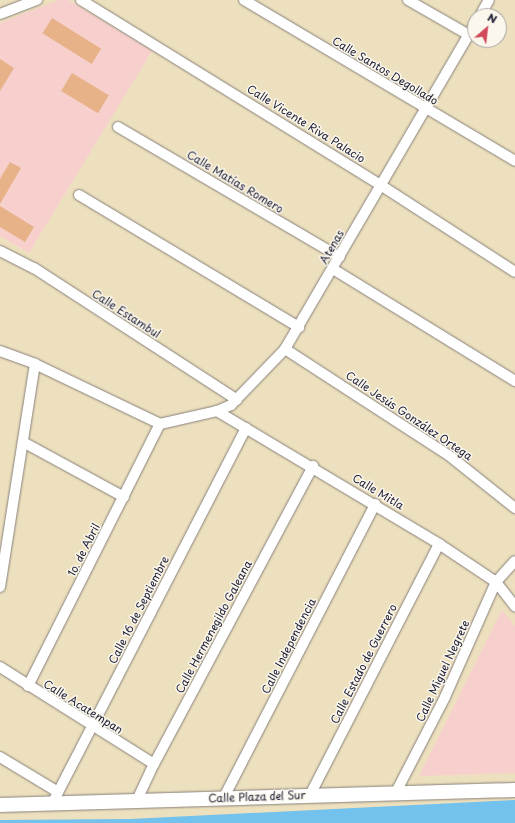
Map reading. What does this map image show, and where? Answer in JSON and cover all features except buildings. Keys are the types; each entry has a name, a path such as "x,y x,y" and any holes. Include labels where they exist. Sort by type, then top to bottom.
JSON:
{"street":[{"path":"0,14 38,0"},
{"name":"Calle Vicente Riva Palacio","path":"81,0 382,186 515,272"},
{"name":"Calle Santos Degollado","path":"244,0 426,110 513,155"},
{"path":"408,0 467,34"},
{"name":"Atenas","path":"160,424 217,411 237,400 285,349 334,269 467,38"},
{"name":"Calle Matías Romero","path":"118,127 340,258"},
{"path":"79,195 299,327"},
{"name":"Calle Estambul","path":"2,253 34,268 237,400"},
{"path":"334,269 515,381"},
{"name":"Calle Jesús González Ortega","path":"285,349 450,457 515,508"},
{"path":"0,351 35,364 160,424"},
{"path":"0,587 35,364"},
{"name":"Calle Mitla","path":"217,411 313,466 439,544 496,582 515,606"},
{"name":"1o. de Abril","path":"28,686 160,424"},
{"name":"Calle 16 de Septiembre","path":"56,797 246,428"},
{"path":"23,442 124,497"},
{"name":"Calle Hermenegildo Galeana","path":"137,800 154,764 313,466"},
{"name":"Calle Independencia","path":"223,799 375,504"},
{"name":"Calle Estado de Guerrero","path":"310,795 439,544"},
{"name":"Calle Miguel Negrete","path":"395,794 445,697 496,582 515,560"},
{"name":"Calle Acatempan","path":"0,667 91,727 154,764"},
{"path":"0,757 56,797"},
{"name":"Calle Plaza del Sur","path":"0,805 56,797 137,800 223,799 310,795 515,790"}],"shaded area":[{"path":"59,0 68,0 152,51 29,253 0,236 0,23"},
{"path":"502,610 515,626 515,773 419,776"}],"water":[{"path":"515,800 515,823 0,823 0,820 130,819"}]}
